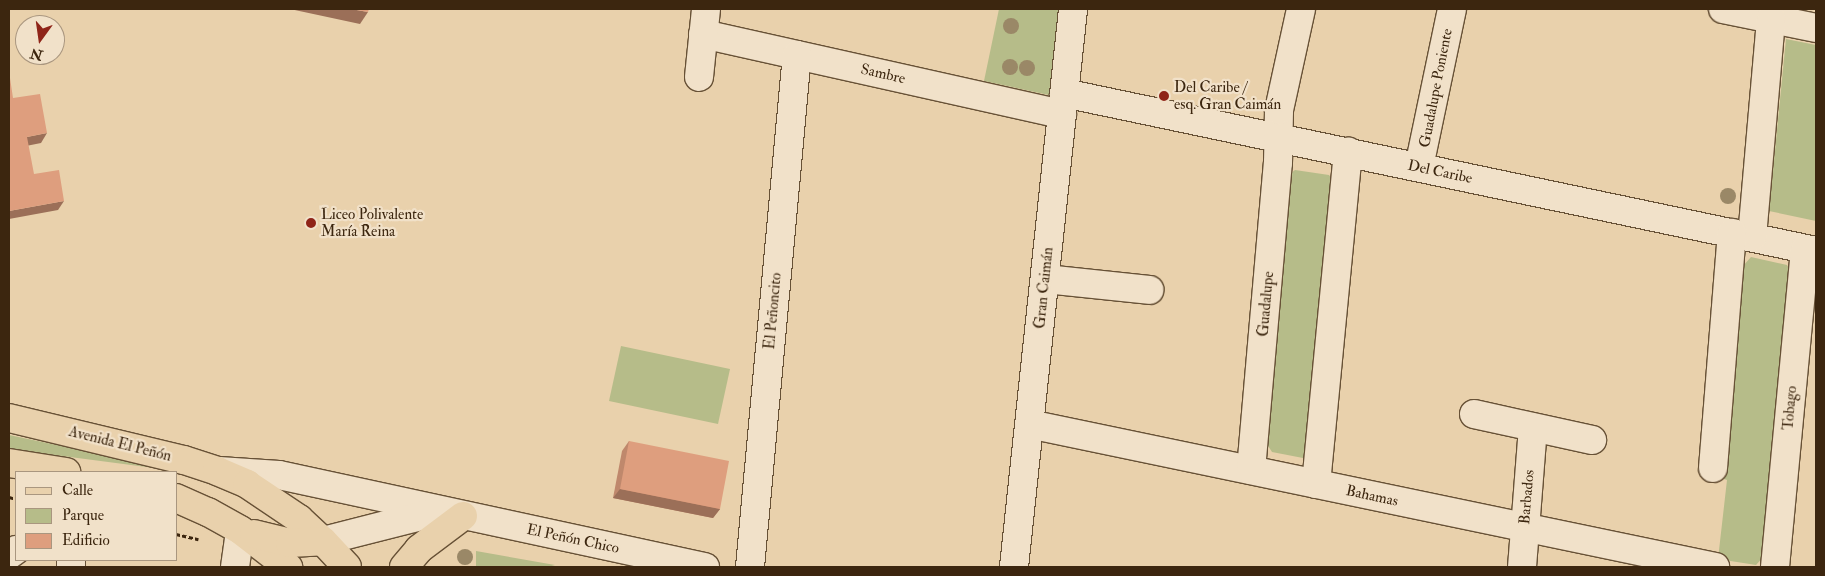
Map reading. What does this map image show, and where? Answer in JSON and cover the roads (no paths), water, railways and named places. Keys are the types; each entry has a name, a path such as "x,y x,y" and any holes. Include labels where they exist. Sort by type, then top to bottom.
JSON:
{"main road":[{"name":"Avenida El Peñón","path":"9,418 184,460 247,484 274,501 323,541 347,567"},
{"path":"9,463 60,471"},
{"path":"178,499 208,512 240,530 288,567"},
{"path":"404,567 452,514"},
{"path":"240,530 290,543 323,541"}],"street":[{"name":"Gran Caimán","path":"1014,567 1073,9"},
{"name":"Guadalupe","path":"1251,470 1278,163 1279,110 1301,9"},
{"name":"Guadalupe Poniente","path":"1420,167 1452,9"},
{"path":"1723,9 1816,28"},
{"path":"1713,468 1771,19"},
{"name":"Sambre","path":"704,22 797,55 1063,103"},
{"path":"699,77 704,22"},
{"name":"El Peñoncito","path":"750,567 797,55"},
{"name":"Del Caribe","path":"1063,103 1279,138 1811,250"},
{"path":"1316,484 1348,152"},
{"name":"Tobago","path":"1775,567 1811,250"},
{"path":"1044,279 1148,290"},
{"path":"1474,414 1592,440"},
{"name":"Bahamas","path":"1029,424 1715,567"},
{"name":"Barbados","path":"1522,567 1533,427"},
{"name":"El Peñón Chico","path":"217,471 279,475 675,564 705,567"},
{"name":"El Peñón Chico","path":"323,541 394,521 452,514"},
{"path":"235,567 240,530"}],"place":[{"name":"Del Caribe / esq. Gran Caimán","path":"1164,96"},
{"name":"Liceo Polivalente María Reina","path":"311,223"}]}
